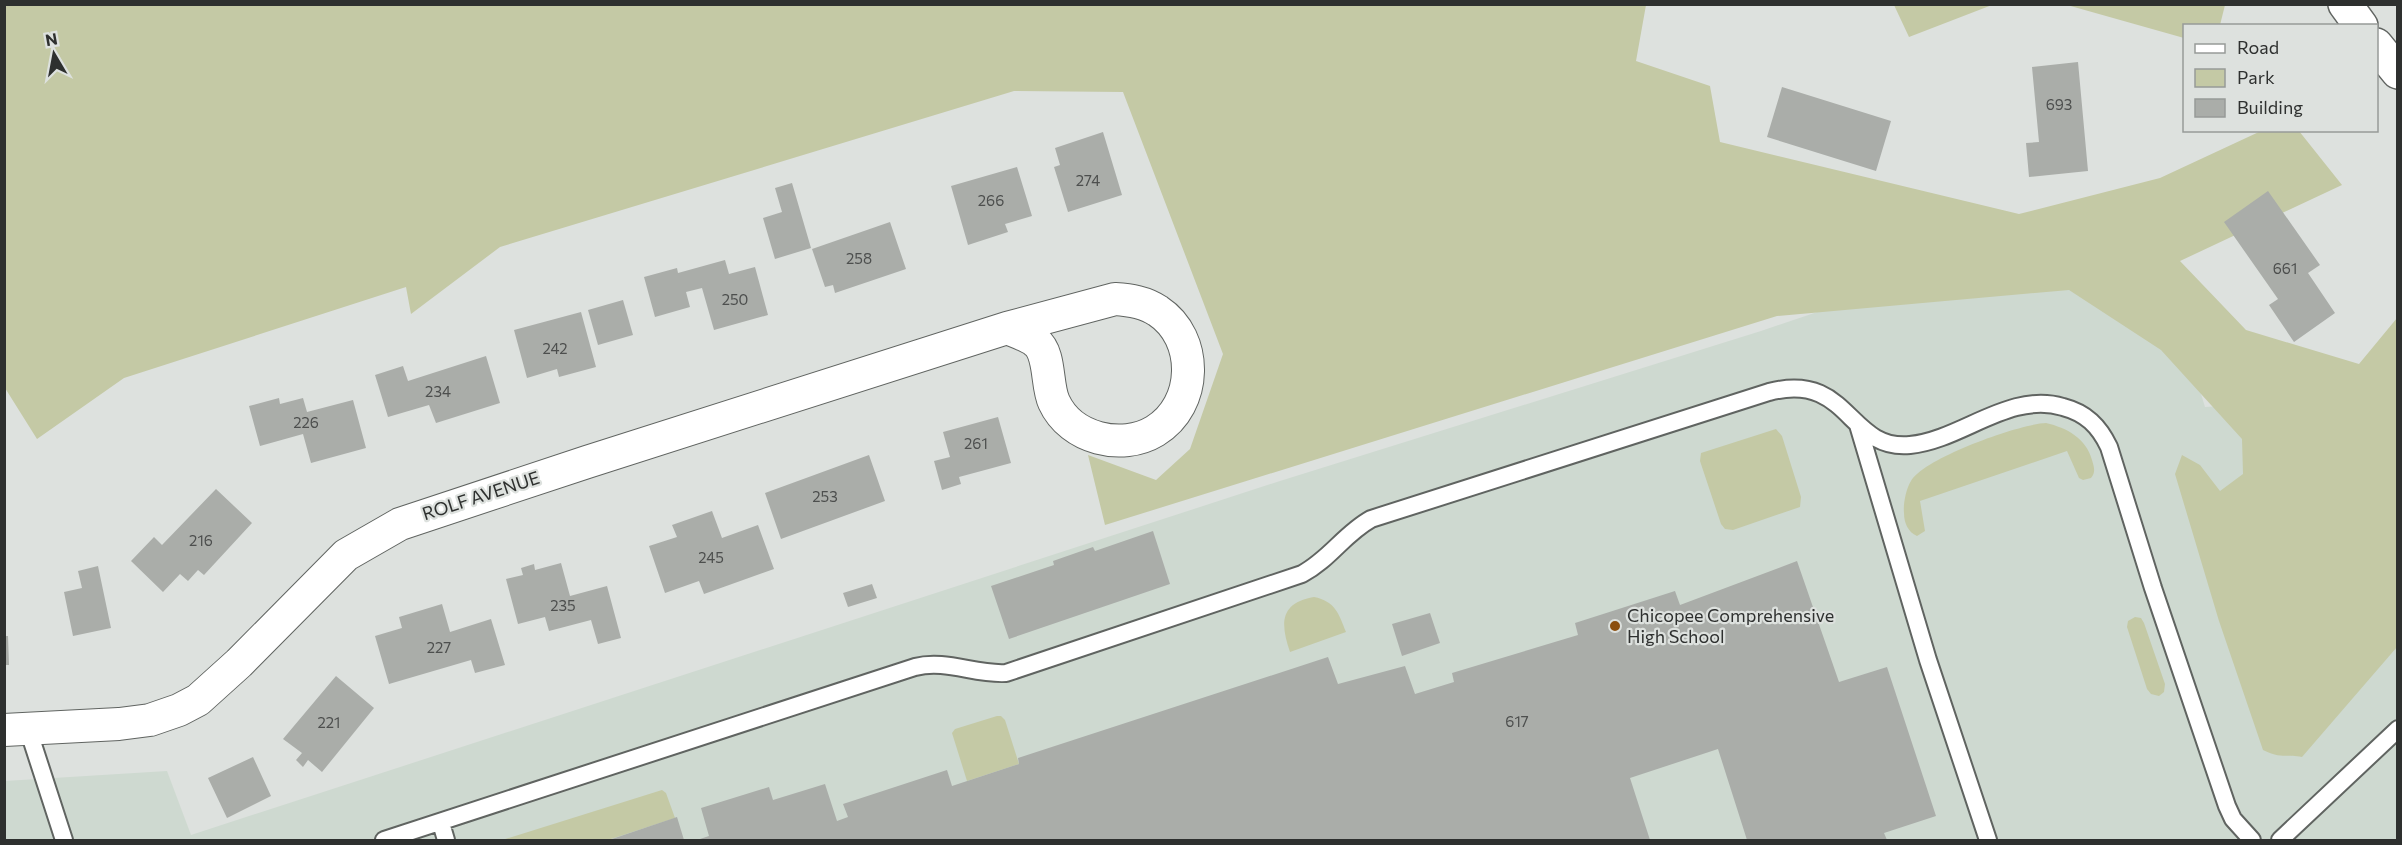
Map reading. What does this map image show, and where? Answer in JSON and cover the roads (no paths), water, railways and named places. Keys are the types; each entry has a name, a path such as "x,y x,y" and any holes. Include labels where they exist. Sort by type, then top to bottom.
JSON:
{"main road":[{"path":"2345,4 2360,24"},
{"path":"2378,48 2397,72"}],"street":[{"name":"ROLF AVENUE","path":"16,730 119,724 150,720 179,710 198,699 239,663 346,555 400,524 566,468 1007,328 1092,303 1115,299 1138,301 1159,311 1175,328 1186,348 1190,372 1185,394 1174,414 1156,430 1135,439 1111,441 1088,435 1068,422 1054,403 1047,380 1046,360 1037,342 1007,328"}],"lane":[{"path":"384,840 915,667 940,664 994,674 1017,669 1302,574 1323,561 1357,526 1371,519 1768,392 1798,387 1814,390 1838,404 1868,434 1879,440 1899,445 1911,445 1934,439 2019,406 2039,403 2073,409 2090,419 2102,432 2109,447 2153,588 2227,806 2233,819 2252,840"},
{"path":"1857,424 1924,649 1988,840"},
{"path":"2280,840 2397,729"},
{"path":"16,730 64,840"},
{"path":"441,823 446,840"}],"place":[{"name":"Chicopee Comprehensive High School","path":"1615,626"}]}
